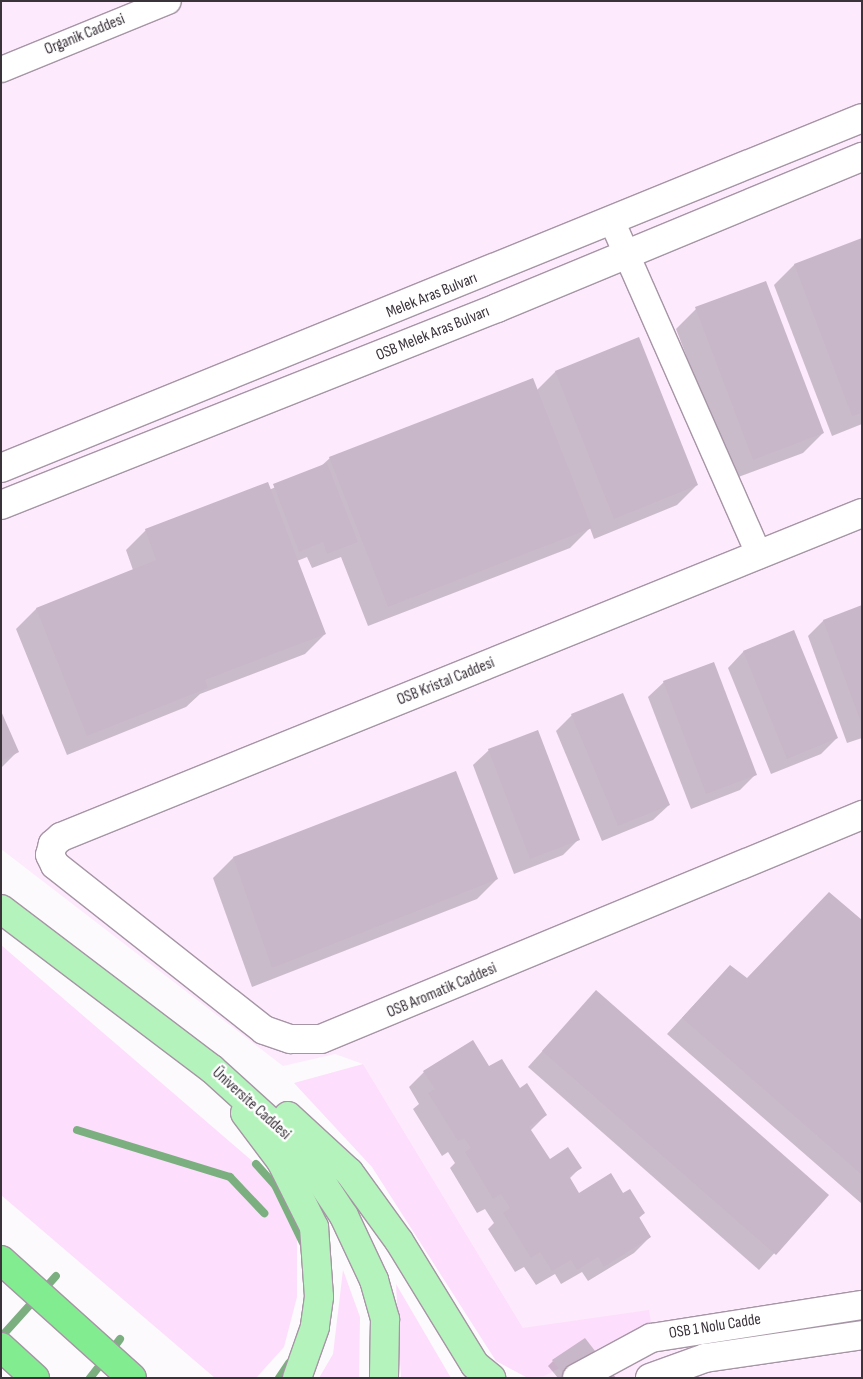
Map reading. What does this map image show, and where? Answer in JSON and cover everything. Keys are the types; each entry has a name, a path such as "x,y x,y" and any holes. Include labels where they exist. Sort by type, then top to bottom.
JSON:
{"highway":[{"path":"1,1260 132,1378"},
{"path":"1,1347 36,1378"}],"main road":[{"name":"Üniversite Caddesi","path":"1,909 212,1069 299,1148 344,1216 358,1241 385,1319 384,1378"},
{"path":"212,1069 281,1161 314,1227 319,1297 315,1327 297,1378"},
{"path":"212,1069 301,1123 349,1172 399,1241 475,1365 491,1378"}],"street":[{"name":"Organik Caddesi","path":"1,69 168,1"},
{"name":"Melek Aras Bulvarı","path":"1,468 612,222 862,118"},
{"name":"OSB Melek Aras Bulvarı","path":"1,505 629,254 862,157"},
{"path":"612,222 629,254 759,555"},
{"name":"OSB Kristal Caddesi","path":"55,865 50,855 61,837 862,513"},
{"name":"OSB Aromatik Caddesi","path":"55,865 264,1030 290,1039 321,1039 862,815"},
{"name":"OSB 1 Nolu Cadde","path":"577,1378 651,1338 862,1305"},
{"path":"688,1331 703,1342 702,1368"},
{"name":"OSB 1 Nolu Cadde","path":"650,1378 862,1334"}],"shaded area":[{"path":"1,1 862,1 862,1378 530,1378 523,1328 363,1064 335,1054 283,1066 1,849"},
{"path":"1,945 272,1178 297,1229 297,1297 284,1347 256,1378 215,1378 1,1195"},
{"path":"363,1064 523,1328 649,1310 651,1322 544,1376 526,1377 496,1361 372,1167 294,1083"},
{"path":"343,1270 360,1317 359,1378 319,1378 333,1354"},
{"path":"396,1284 451,1378 401,1378"}],"building":[{"path":"862,238 862,413 852,416 794,264"},
{"path":"766,281 824,433 753,460 695,307"},
{"path":"639,337 698,485 614,519 555,371"},
{"path":"533,378 592,528 388,607 329,457"},
{"path":"327,463 358,542 327,554 323,542 299,552 273,484"},
{"path":"268,482 326,634 205,680 208,688 87,736 36,608 156,560 145,529"},
{"path":"862,605 862,725 823,620"},
{"path":"794,630 838,738 787,759 743,651"},
{"path":"714,662 757,775 706,794 663,681"},
{"path":"623,693 670,805 618,826 571,714"},
{"path":"1,711 19,752 1,761"},
{"path":"538,730 580,840 530,859 488,749"},
{"path":"456,771 498,879 272,968 233,857"},
{"path":"829,892 862,920 862,1175 682,1018 730,965 747,978"},
{"path":"596,990 829,1195 776,1255 542,1051"},
{"path":"473,1040 489,1066 502,1059 520,1088 527,1083 547,1115 529,1127 550,1159 568,1147 582,1168 569,1176 579,1193 611,1173 623,1193 630,1189 645,1213 639,1217 651,1237 604,1267 598,1257 577,1270 571,1260 552,1271 540,1252 531,1258 503,1213 510,1208 501,1194 493,1199 465,1152 471,1148 464,1138 458,1141 428,1093 435,1089 423,1071"},
{"path":"585,1338 616,1378 566,1378 552,1360"}],"waterway":[{"path":"77,1130 230,1177 264,1213"},
{"path":"256,1164 275,1185 304,1245"},
{"path":"1,1337 56,1276"},
{"path":"111,1351 120,1339"},
{"path":"90,1378 104,1360"},
{"path":"279,1378 289,1363"}]}
